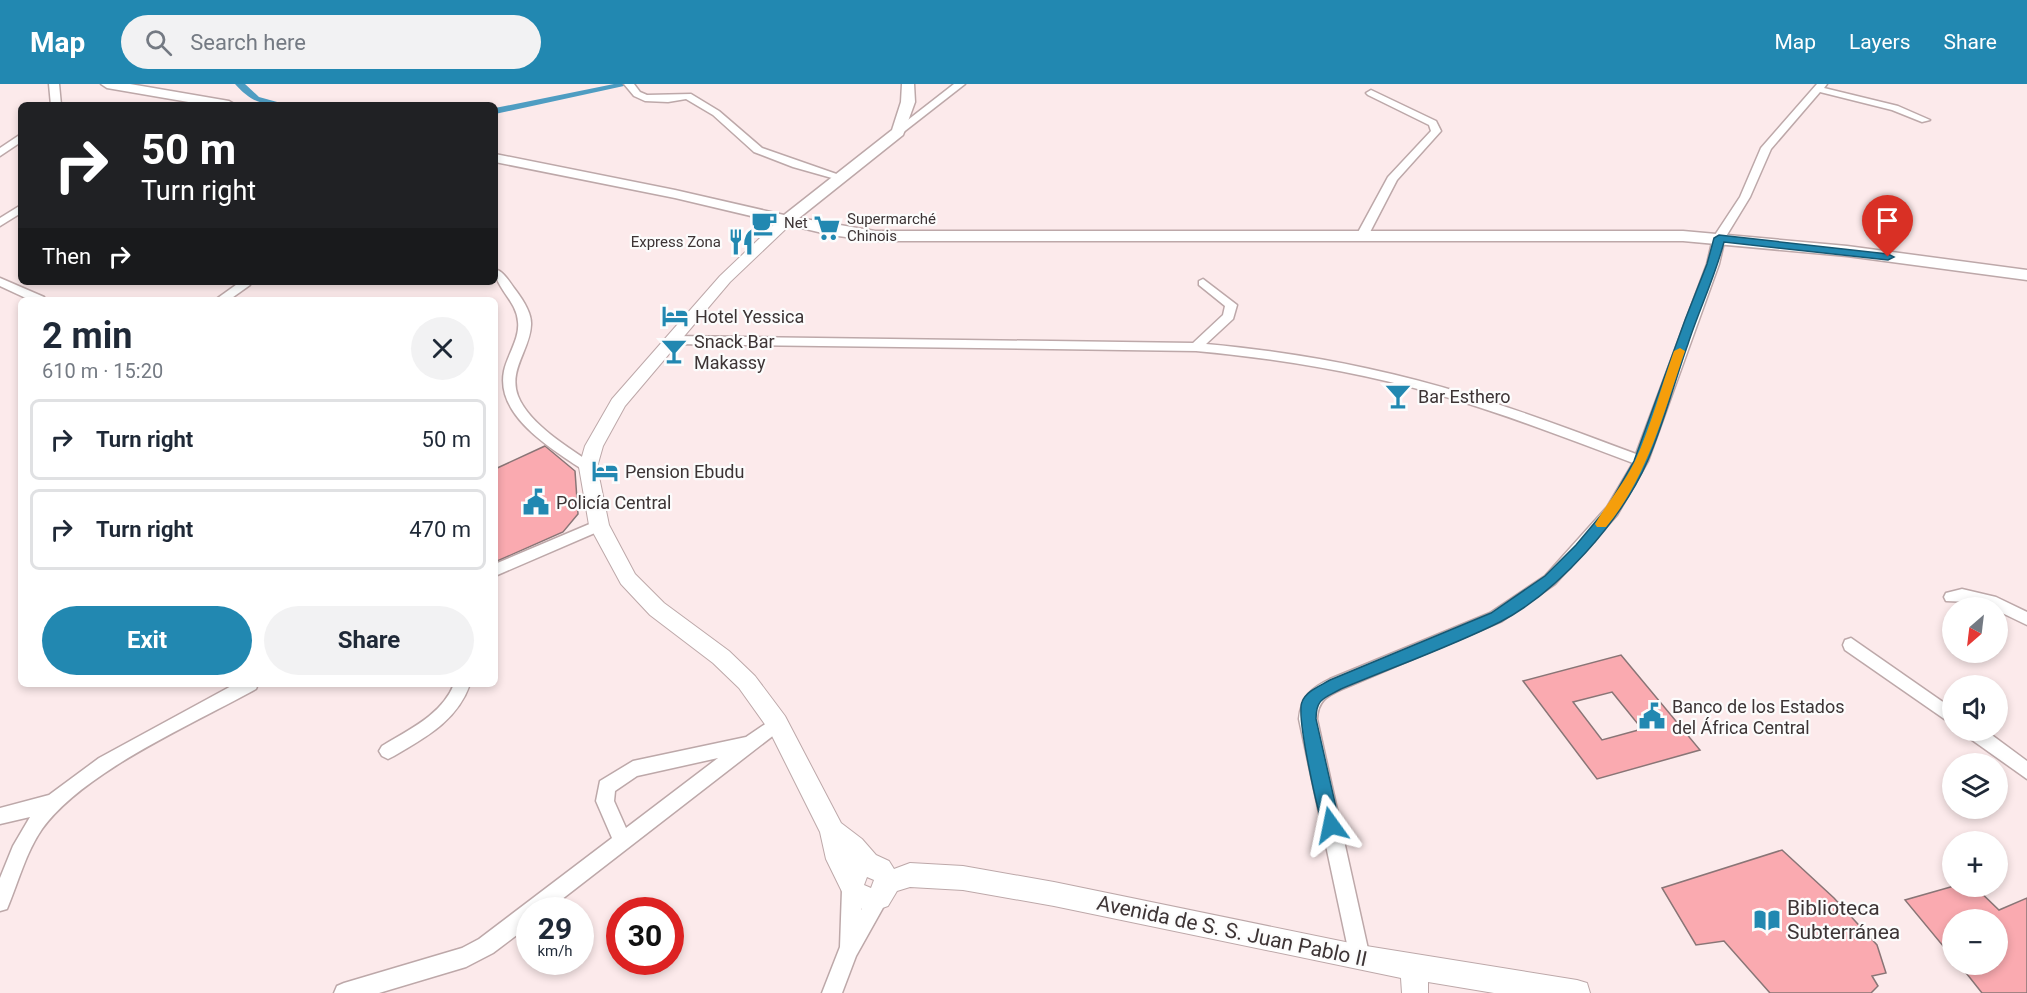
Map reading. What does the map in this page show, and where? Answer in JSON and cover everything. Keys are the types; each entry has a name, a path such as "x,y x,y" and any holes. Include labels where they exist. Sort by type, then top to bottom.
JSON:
{"main road":[{"path":"107,84 212,102"},
{"path":"787,220 843,178 898,132 908,102 908,84"},
{"path":"498,159 675,194 831,230 903,238 1608,235 1719,238 2027,275"}],"street":[{"path":"54,84 56,102"},
{"path":"898,132 960,84"},
{"path":"631,86 645,98 668,99 688,96 728,122 731,129 758,150 797,165 843,178"},
{"path":"1360,958 1308,719 1308,704 1314,697 1336,684 1496,617 1542,586 1580,548 1612,511 1641,461 1690,320 1713,264 1719,238 1745,196 1767,148 1820,86 1886,105 1925,120"},
{"path":"1362,236 1392,179 1432,137 1436,126 1427,119 1371,93"},
{"path":"0,153 18,139"},
{"path":"0,223 18,210"},
{"path":"787,220 725,279 618,403 594,446 588,467 599,525 628,579 657,609 721,657 741,676 777,723 832,831 838,859 852,887"},
{"path":"498,275 508,287 524,316 525,325 509,386 515,403 524,416 588,467"},
{"path":"0,282 33,297"},
{"path":"1196,347 1229,316 1231,310 1231,304 1203,283"},
{"path":"225,297 244,285"},
{"path":"673,340 1196,347 1239,350 1324,364 1434,389 1641,461"},
{"path":"498,569 599,525"},
{"path":"498,575 511,563"},
{"path":"1952,597 1963,594 1978,597"},
{"path":"2008,610 2027,619"},
{"path":"1851,645 1942,710"},
{"path":"0,902 20,852 35,824 54,802 105,763 244,687"},
{"path":"388,751 434,722 456,698 461,687"},
{"path":"551,897 777,723"},
{"path":"1986,741 2027,771"},
{"path":"622,843 605,801 606,787 633,769 751,743"},
{"path":"0,816 54,802"},
{"path":"832,831 853,847 878,882"},
{"path":"848,951 852,887 858,870 878,882"},
{"name":"Avenida de S. S. Juan Pablo II","path":"878,882 910,875 963,878 1054,894 1360,958 1577,993"},
{"path":"832,993 878,882"},
{"path":"344,993 466,957 486,946 516,923"},
{"path":"1414,966 1415,993"}],"building":[{"name":"Policía Central","path":"545,446 575,471 578,514 563,532 498,561 498,468"},
{"name":"Banco de los Estados del África Central","path":"1621,655 1700,750 1597,779 1523,681","holes":["1612,692 1642,729 1602,740 1573,702"]},
{"name":"Biblioteca Subterránea","path":"1782,850 1834,898 1877,945 1886,973 1872,976 1878,986 1871,993 1770,993 1724,941 1696,945 1662,888"},
{"path":"1942,889 1942,897 1985,897 1998,909 1942,909 1942,945 1905,900"},
{"path":"2027,898 2027,993 1982,993 1968,975 2008,975 2008,909 2001,909"}],"waterway":[{"path":"240,84 256,99 270,102"},
{"path":"498,110 628,84"}],"slow traffic":[{"path":"1601,524 1612,511 1641,461 1680,351"}],"place":[{"name":"Net","path":"764,223"},
{"name":"Supermarché Chinois","path":"827,228"},
{"name":"Express Zona","path":"741,242"},
{"name":"Hotel Yessica","path":"675,316"},
{"name":"Snack Bar Makassy","path":"674,351"},
{"name":"Bar Esthero","path":"1398,396"},
{"name":"Pension Ebudu","path":"605,471"},
{"name":"Policía Central","path":"536,502"},
{"name":"Banco de los Estados del África Central","path":"1652,716"},
{"name":"Biblioteca Subterránea","path":"1767,920"}],"route":[{"path":"1331,825 1308,719 1308,704 1314,697 1336,684 1496,617 1550,580 1580,548 1612,511 1641,461 1690,320 1713,264 1719,238 1888,257"}]}
